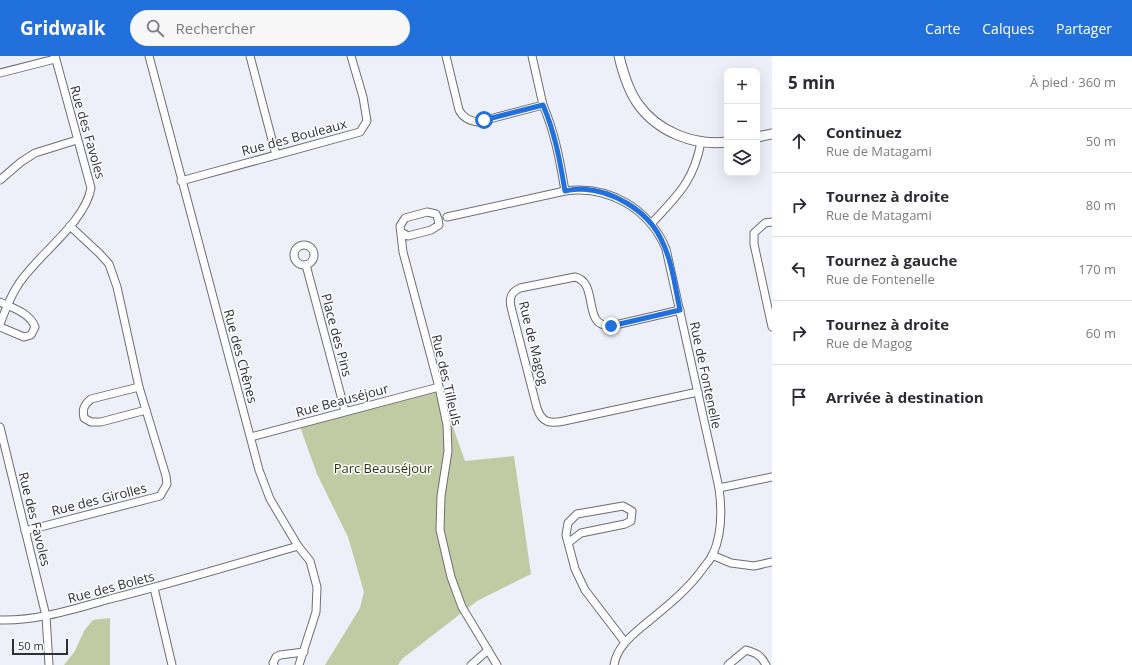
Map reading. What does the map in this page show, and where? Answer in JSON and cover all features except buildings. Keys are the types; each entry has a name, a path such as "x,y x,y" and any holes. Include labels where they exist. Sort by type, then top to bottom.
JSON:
{"street":[{"name":"Rue des Chênes","path":"149,56 259,470 270,499 298,546 310,561 317,587 316,612 299,665"},
{"path":"250,56 276,156"},
{"name":"Rue des Bouleaux","path":"181,181 360,132 367,122 363,97 351,56"},
{"path":"446,56 459,110 462,116 467,120 478,122 543,105"},
{"path":"532,56 543,105 557,145 565,191"},
{"path":"619,56 624,75 632,94 647,115 659,125 690,140 701,142 724,142"},
{"path":"0,74 55,57"},
{"name":"Rue des Favoles","path":"0,302 8,306 24,314 33,321 35,327 31,335 24,337 0,325 8,306 18,284 70,226 86,205 90,197 91,188 55,57"},
{"path":"760,136 772,134"},
{"path":"0,180 21,162 35,153 77,140"},
{"path":"652,223 684,188 695,166 701,142"},
{"name":"Rue de Fontenelle","path":"447,218 565,191 580,189 608,195 634,208 652,223 666,249 719,488 722,508 718,539 712,555 697,577 672,602 624,641 614,660 614,665"},
{"path":"427,212 436,214 439,225 431,230 408,236 401,232 400,226 405,218 427,212"},
{"path":"772,222 765,223 754,233 754,244 772,328"},
{"name":"Rue des Girolles","path":"26,531 160,496 167,484 140,387 117,287 109,264 99,252 70,226"},
{"name":"Rue des Tilleuls","path":"401,232 403,252 440,387 447,425 448,451 441,496 440,530 451,577 462,607 498,665"},
{"name":"Place des Pins","path":"306,265 345,411"},
{"name":"Rue de Magog","path":"680,310 611,326 604,326 595,318 586,284 581,279 575,277 520,288 513,292 510,298 537,408 541,417 548,422 554,423 564,421 698,392"},
{"path":"140,387 91,399 82,410 84,418 91,422 100,422 146,410"},
{"name":"Rue Beauséjour","path":"251,436 440,387"},
{"name":"Rue des Favoles","path":"0,426 46,616 49,665"},
{"path":"719,488 772,477"},
{"path":"568,543 581,533 625,524 632,521 632,511 622,506 577,514 568,523 566,535 568,543 575,569 585,590 624,641"},
{"name":"Rue des Bolets","path":"0,620 19,621 46,616 154,588 298,546"},
{"path":"712,555 731,563 754,566 772,562"},
{"path":"154,588 172,665"},
{"path":"471,665 488,650"},
{"path":"728,665 746,650 754,652 763,658 766,665"},
{"path":"274,665 273,663 276,657 280,655 304,652"}],"green space":[{"name":"Parc Beauséjour","path":"439,387 465,461 514,456 531,574 477,601 402,659 398,665 325,665 360,608 364,592 348,537 317,474 299,424"},
{"path":"110,618 110,665 64,665 75,651 84,631 93,620"}],"route":[{"path":"484,120 543,105 552,126 557,145 565,191 580,189 617,198 642,214 652,223 658,232 666,249 670,263 680,310 611,326"}]}
